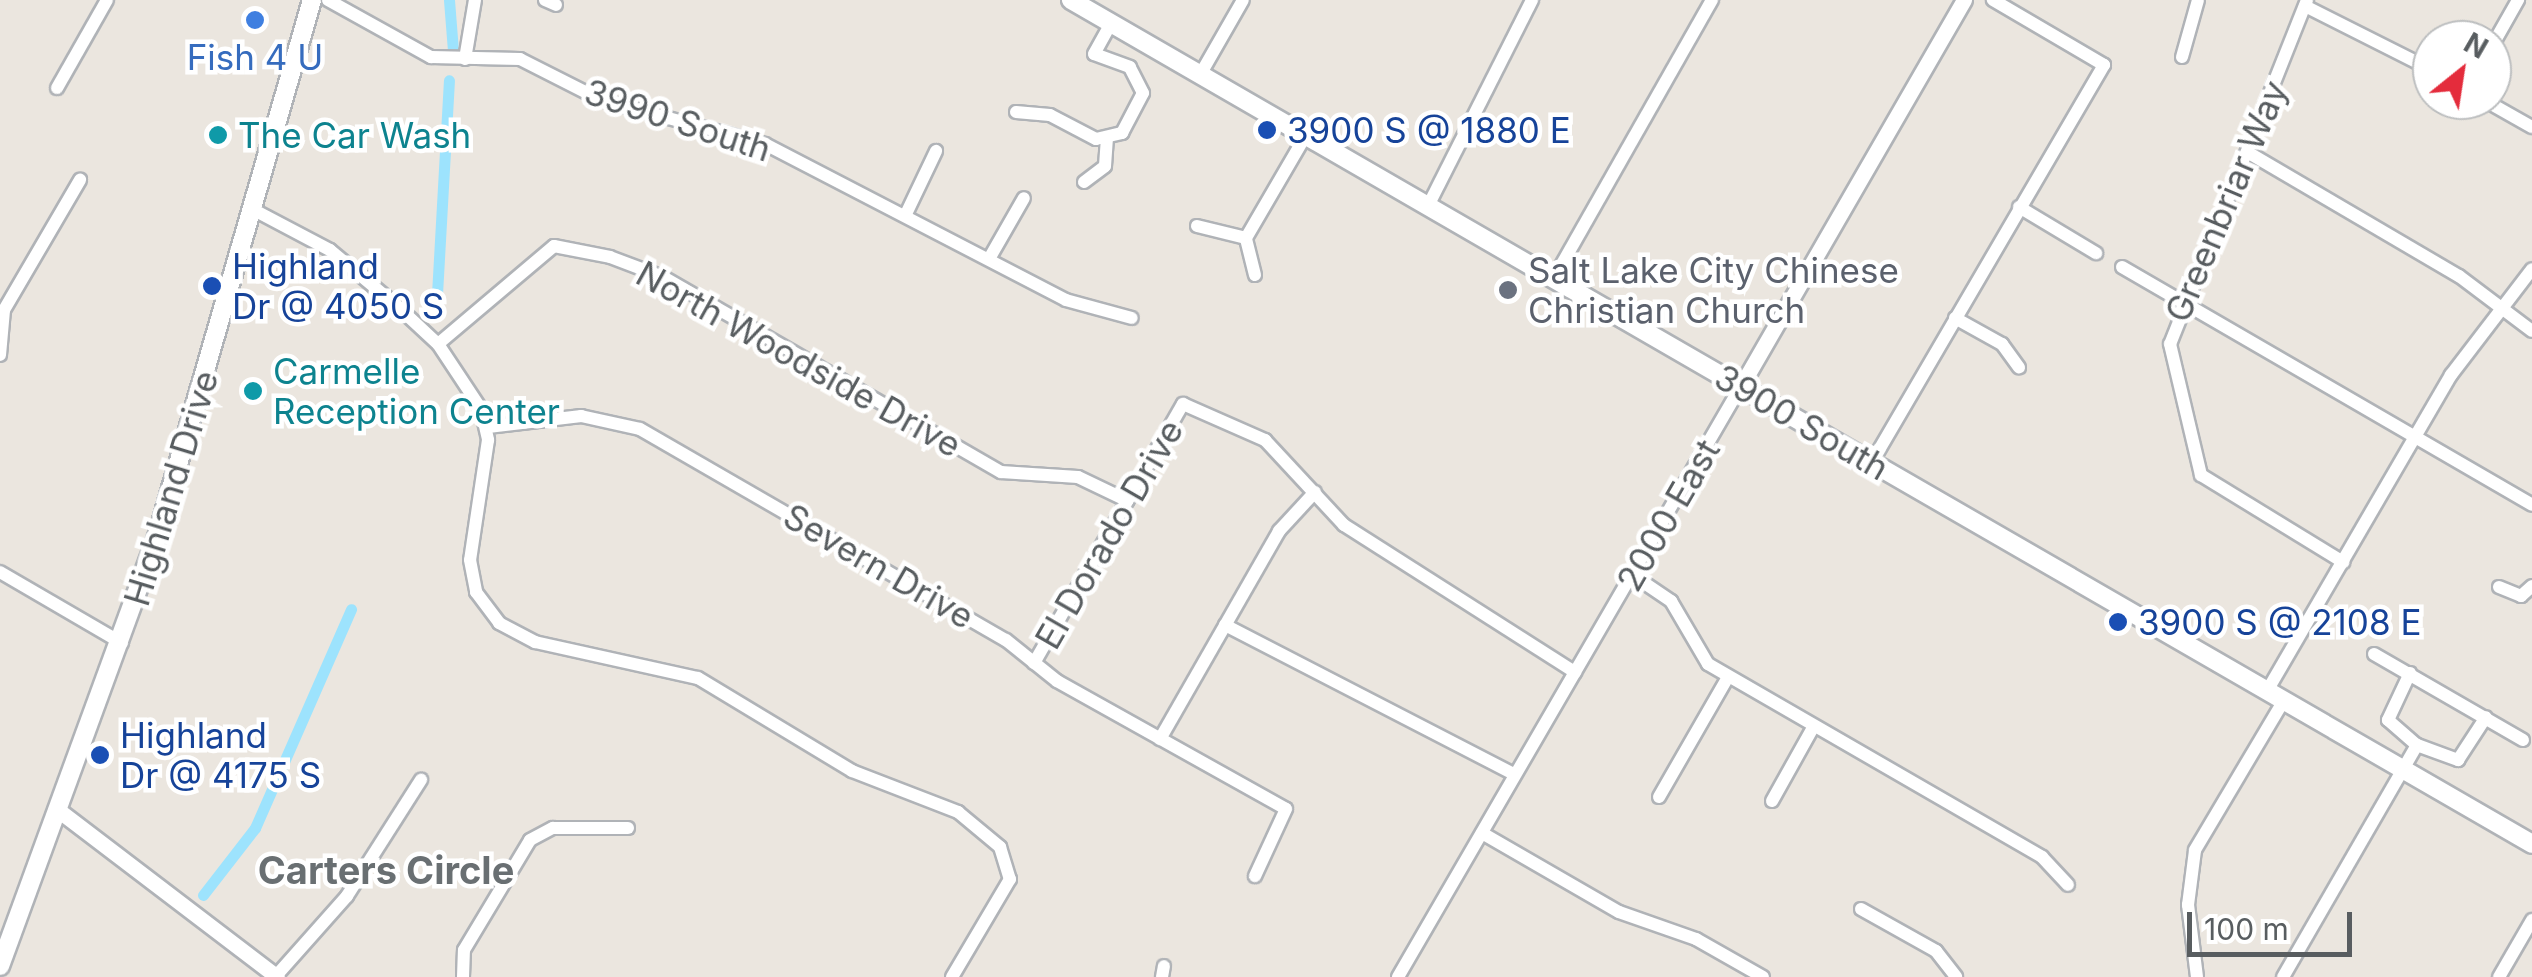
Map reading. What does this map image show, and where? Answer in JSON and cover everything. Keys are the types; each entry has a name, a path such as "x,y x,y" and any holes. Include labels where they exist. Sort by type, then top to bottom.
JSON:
{"main road":[{"name":"Highland Drive","path":"0,966 4,945 62,814 122,642 254,210 312,0"},
{"name":"3900 South","path":"1072,0 2532,844"}],"street":[{"path":"57,88 107,0"},
{"name":"3990 South","path":"328,0 431,57 520,59 601,100 739,135 906,214 1078,305 1132,318"},
{"path":"465,59 475,0"},
{"path":"1200,75 1243,0"},
{"path":"1428,206 1532,0"},
{"path":"1554,278 1712,0"},
{"name":"2000 East","path":"1398,977 1634,576 1964,0"},
{"path":"1872,462 2104,65 1994,0"},
{"path":"2182,56 2198,0"},
{"path":"2306,3 2412,59"},
{"name":"Greenbriar Way","path":"2306,3 2170,350 2201,475 2343,562"},
{"path":"1107,140 1128,126 1144,93 1130,67 1094,54 1111,23"},
{"path":"1016,112 1107,140"},
{"path":"1255,274 1246,238 1306,135"},
{"path":"1084,182 1105,166 1107,140"},
{"path":"906,214 936,151"},
{"path":"2250,153 2500,307 2532,331"},
{"path":"0,354 2,308 80,180"},
{"path":"989,259 1024,198"},
{"path":"2019,207 2096,253"},
{"path":"254,210 330,250 438,344 488,427 470,560 476,592 499,623 535,642 658,663 732,694 852,771 958,812 1000,847 1010,879 952,977"},
{"path":"1197,226 1246,238"},
{"name":"North Woodside Drive","path":"438,344 554,246 610,257 662,276 1000,472 1078,477 1128,501"},
{"path":"2122,267 2532,505"},
{"path":"2197,977 2188,905 2194,850 2343,562 2415,437 2500,307 2532,269"},
{"path":"1955,318 2002,344 2019,367"},
{"name":"El Dorado Drive","path":"1034,663 1183,404 1266,440 1344,526 1436,590 1575,672"},
{"name":"Severn Drive","path":"488,427 581,416 640,428 1288,812 1255,876"},
{"path":"1160,739 1288,517 1315,492"},
{"path":"0,572 122,642"},
{"path":"1634,576 1671,602 1696,651 1728,677 2042,858 2068,885"},
{"path":"2499,586 2522,596 2532,586"},
{"path":"1225,625 1516,776"},
{"path":"2374,654 2522,740"},
{"path":"2410,673 2388,720 2418,745 2458,760 2486,718"},
{"path":"1659,796 1728,677"},
{"path":"1772,801 1814,726"},
{"path":"2284,977 2418,745"},
{"path":"62,814 277,977 347,896 422,780"},
{"path":"463,977 464,950 530,840 552,828 628,828"},
{"path":"1482,833 1611,908 1763,977"},
{"path":"1861,909 1936,951 1956,977"},
{"path":"2499,977 2532,920"}],"waterway":[{"path":"449,0 453,51"},
{"path":"436,312 449,80"},
{"path":"203,895 255,828 351,609"}],"place":[{"name":"Fish 4 U","path":"255,20"},
{"name":"3900 S @ 1880 E","path":"1267,130"},
{"name":"The Car Wash","path":"218,135"},
{"name":"Highland Dr @ 4050 S","path":"212,286"},
{"name":"Salt Lake City Chinese Christian Church","path":"1508,290"},
{"name":"Carmelle Reception Center","path":"253,391"},
{"name":"3900 S @ 2108 E","path":"2118,622"},
{"name":"Highland Dr @ 4175 S","path":"100,755"}],"district":[{"name":"Carters Circle","path":"386,871"}]}
